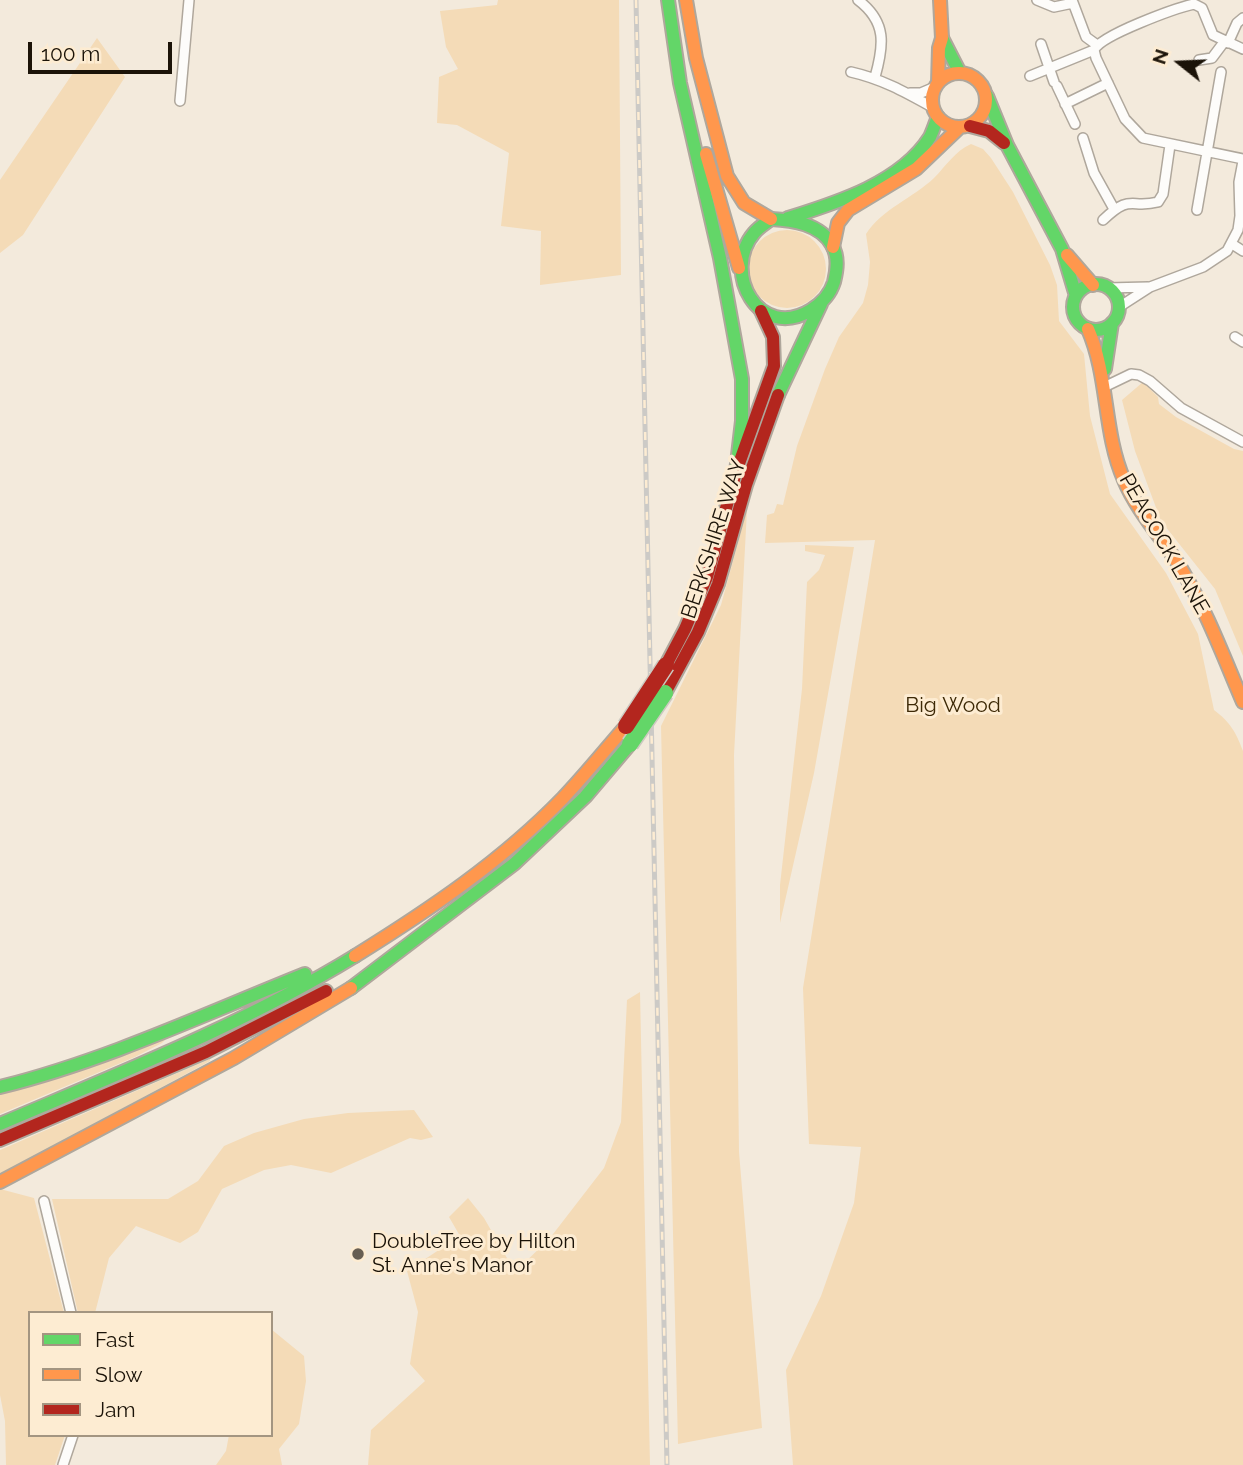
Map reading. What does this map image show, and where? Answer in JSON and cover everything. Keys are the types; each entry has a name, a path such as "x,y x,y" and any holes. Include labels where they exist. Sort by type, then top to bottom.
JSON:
{"main road":[{"path":"668,0 680,83 720,258 742,379 742,421 736,472"},
{"path":"674,0 700,127 748,296 761,311 775,317 803,314 821,304 831,291 836,277 833,247 826,235 817,228 778,219 745,205 733,191 696,58 686,0"},
{"path":"740,272 751,234 778,219 842,198 904,164 927,144 935,130 932,96 937,85 942,38 940,0"},
{"path":"942,38 960,73"},
{"path":"937,85 947,76 960,73 977,79 983,86 1007,145 1062,249 1076,296 1073,309 1075,315 1082,326 1101,330 1112,323 1119,307 1115,296 1100,286 1062,249"},
{"path":"833,247 838,223 848,210 916,169 982,116 987,96"},
{"path":"935,112 950,126 989,131 1007,145"},
{"path":"1076,296 1087,287 1100,286"},
{"name":"BERKSHIRE WAY","path":"427,929 492,882 540,841 585,797 630,744 665,693 711,604 725,566 757,452 801,343 821,304"},
{"name":"BERKSHIRE WAY","path":"383,941 454,894 519,842 566,797 626,726 666,665 707,577 736,472 776,359 773,335 761,311"},
{"name":"PEACOCK LANE","path":"1104,383 1112,323"},
{"name":"PEACOCK LANE","path":"1088,329 1096,344 1118,466 1147,522 1181,567 1199,600 1243,702"},
{"path":"0,1140 288,1012 427,929"},
{"path":"0,1182 287,1028 346,991 427,929"},
{"path":"0,1087 36,1078 121,1048 383,941"},
{"path":"0,1124 257,1011 383,941"}],"street":[{"path":"180,101 189,0"},
{"path":"858,0 869,8 880,24 881,43 874,77"},
{"path":"1037,0 1054,7 1073,1 1086,37 1096,47 1096,58 1108,83 1134,131 1143,138 1243,160 1239,182 1240,216 1232,244 1216,260 1150,287 1119,307"},
{"path":"1030,76 1096,47 1124,30 1194,4 1202,8 1210,31 1226,43 1243,49"},
{"path":"1199,60 1212,58 1243,18"},
{"path":"1041,44 1055,84 1075,124"},
{"path":"851,72 874,77 910,93 935,112"},
{"path":"1197,210 1221,72"},
{"path":"1065,104 1108,83"},
{"path":"910,93 921,93 937,85"},
{"path":"1083,138 1094,173 1114,209"},
{"path":"1103,220 1114,209 1129,201 1151,204 1158,202 1163,194 1170,145"},
{"path":"1232,244 1243,251"},
{"path":"1100,286 1150,287"},
{"path":"1104,383 1131,374 1139,375 1181,408 1243,442"},
{"path":"44,1201 71,1311"},
{"path":"63,1465 72,1437"}],"green space":[{"path":"498,0 619,0 621,275 540,285 541,231 501,226 509,153 457,125 437,123 439,77 458,69 446,47 440,11 497,5"},
{"path":"97,38 125,77 23,235 0,253 0,180"},
{"name":"Big Wood","path":"971,144 983,149 991,158 1013,192 1050,265 1057,285 1059,321 1084,354 1090,416 1110,494 1166,573 1198,634 1214,710 1232,728 1243,751 1243,1465 793,1465 786,1370 821,1296 854,1203 861,1147 809,1144 803,988 875,540 765,543 767,515 774,513 777,504 783,505 797,446 825,369 839,337 863,303 870,262 866,234 880,218 926,185 955,155"},
{"path":"787,230 802,233 814,242 823,254 826,269 823,284 814,296 802,305 787,308 772,305 760,296 751,284 748,269 751,254 760,242 772,233"},
{"path":"1143,382 1158,397 1159,404 1176,417 1234,449 1243,451 1243,656 1215,589 1161,521 1135,451 1122,400"},
{"path":"747,510 734,755 739,1152 762,1428 678,1444 661,726 721,605"},
{"path":"805,545 854,547 814,773 780,923 780,885 802,689 807,582 819,570 825,555 805,551"},
{"path":"640,992 650,1465 368,1465 371,1430 425,1381 410,1364 418,1312 407,1271 460,1236 449,1217 468,1198 484,1218 515,1272 550,1238 604,1168 621,1122 627,1000"},
{"path":"166,1039 135,1057 0,1114 0,1095"},
{"path":"210,1061 0,1175 0,1150"},
{"path":"414,1110 433,1137 421,1140 410,1138 331,1173 291,1165 264,1170 222,1189 198,1232 180,1243 136,1226 109,1258 96,1311 78,1311 52,1199 168,1199 198,1181 224,1146 254,1133 304,1119 348,1113"},
{"path":"0,1189 34,1198 63,1311 28,1311 28,1437 64,1437 55,1465 6,1465 5,1421 0,1395"},
{"path":"273,1331 304,1356 306,1381 299,1424 279,1449 282,1465 216,1465 226,1451 229,1437 273,1437"}],"railway":[{"path":"636,0 667,1465"}],"traffic: fast":[{"path":"668,0 680,83 720,258 742,379 742,421 736,472"},
{"path":"942,38 960,73"},
{"path":"987,96 1007,145 1062,249 1076,296"},
{"path":"788,218 846,198 885,179 918,153 930,137 938,117"},
{"path":"771,219 797,222 813,228 827,238 836,254 835,277 828,295 811,310 792,317 776,317 761,310 744,283 742,266 745,249 754,233 771,219"},
{"path":"1096,284 1112,291 1119,307 1112,323 1096,330 1080,323 1073,307 1080,291 1096,284"},
{"path":"778,395 821,304"},
{"path":"1105,369 1112,323"},
{"path":"630,744 665,693"},
{"path":"351,988 514,864 585,797 630,744"},
{"path":"0,1124 226,1026 355,956"},
{"path":"0,1087 116,1050 305,974"}],"traffic: slow":[{"path":"686,0 696,58 727,176 744,203 771,219"},
{"path":"938,83 939,48 942,38 940,0"},
{"path":"959,73 978,81 986,100 978,119 959,127 940,119 932,100 940,81 959,73"},
{"path":"833,247 838,223 848,210 916,169 960,127"},
{"path":"706,154 739,268"},
{"path":"1067,255 1093,285"},
{"path":"1088,329 1100,366 1112,443 1124,480 1136,504 1191,586 1243,702"},
{"path":"355,956 437,902 515,843 563,798 626,726"},
{"path":"0,1182 234,1058 351,988"}],"traffic: jam":[{"path":"970,126 989,131 1004,143"},
{"path":"666,665 707,577 736,472 774,366 773,337 761,311"},
{"path":"665,693 698,632 718,584 746,485 778,395"},
{"path":"626,726 666,665"},
{"path":"0,1140 206,1052 326,991"}],"place":[{"name":"DoubleTree by Hilton St. Anne's Manor","path":"358,1254"}]}
